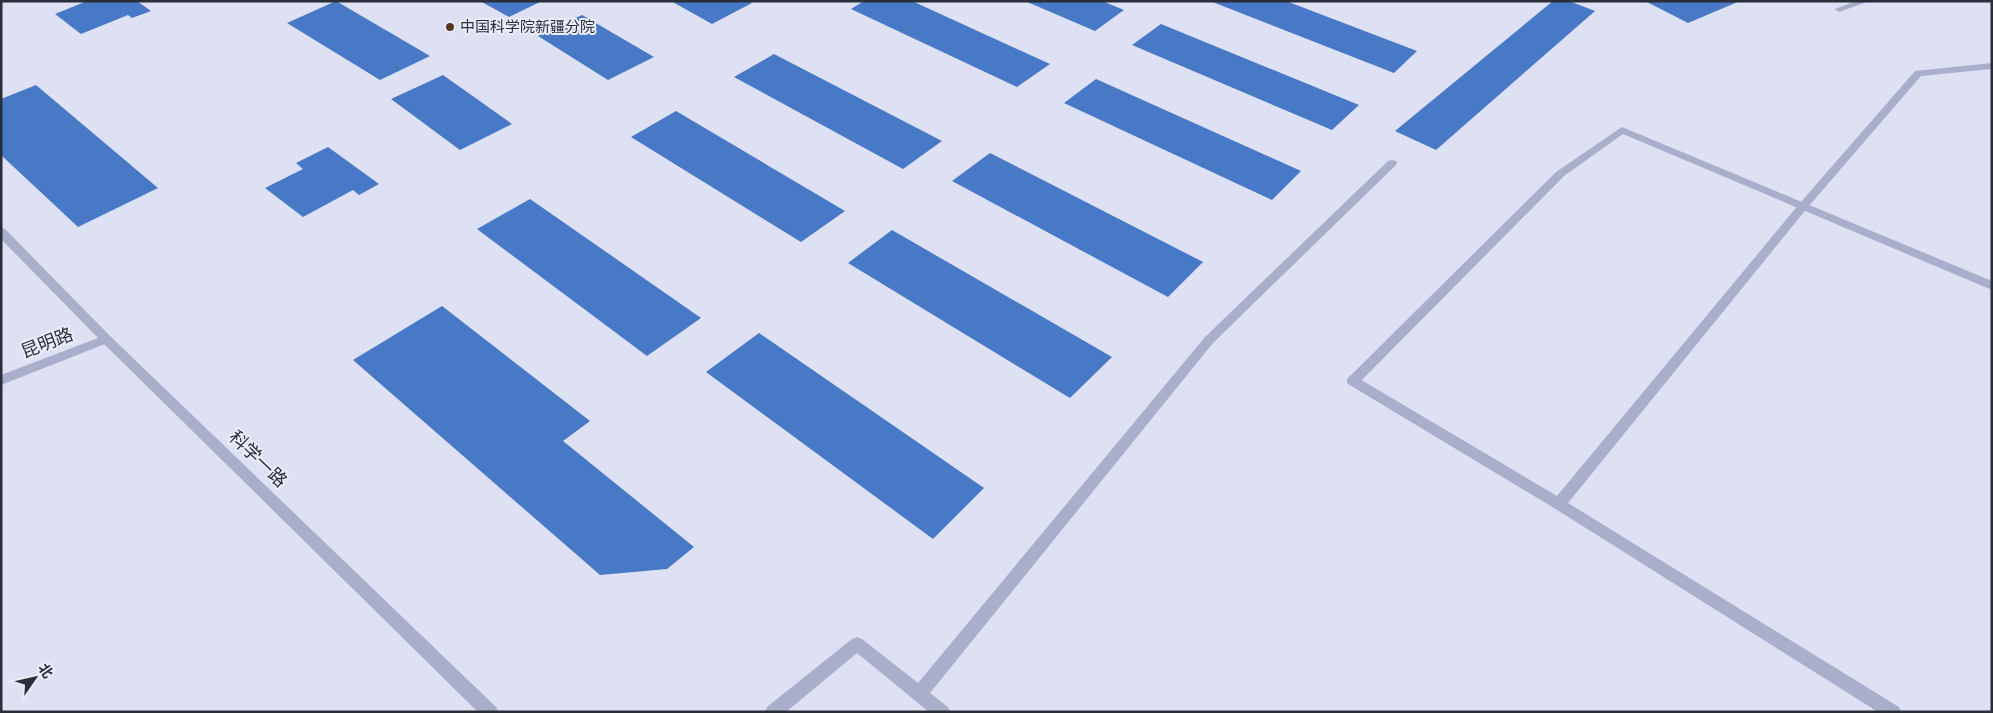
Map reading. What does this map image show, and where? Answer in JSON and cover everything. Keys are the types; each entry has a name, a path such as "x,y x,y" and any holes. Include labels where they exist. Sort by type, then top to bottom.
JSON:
{"street":[{"path":"1839,9 1866,1"},
{"path":"1559,504 1804,205 1918,73 1992,66"},
{"path":"1893,712 1559,504 1353,381 1560,174 1622,130 1804,205 1992,286"},
{"path":"919,694 1209,340 1392,163"},
{"name":"科学一路","path":"1,232 106,339 490,712"},
{"name":"昆明路","path":"1,380 106,339"},
{"path":"773,712 857,644 942,712"}],"building":[{"path":"87,1 137,1 151,11 132,18 128,15 81,34 55,14"},
{"path":"336,1 430,56 380,80 287,23"},
{"path":"480,1 542,1 509,17"},
{"path":"671,1 748,1 752,3 712,24"},
{"path":"864,1 912,1 1050,64 1017,87 851,9"},
{"path":"1025,1 1102,1 1124,10 1095,31"},
{"path":"1210,1 1286,1 1417,51 1394,73"},
{"path":"1553,1 1569,1 1595,11 1436,150 1395,131"},
{"path":"1645,1 1740,1 1688,23"},
{"path":"582,15 654,57 608,80 538,36"},
{"path":"1161,24 1359,105 1332,130 1132,45"},
{"path":"774,54 942,141 903,169 734,77"},
{"path":"443,75 512,124 460,150 391,99"},
{"path":"1096,79 1301,171 1272,200 1064,103"},
{"path":"36,85 158,188 78,227 1,155 1,99"},
{"path":"676,111 845,211 801,242 631,137"},
{"path":"328,147 379,184 359,195 353,190 303,217 265,188 303,169 296,163"},
{"path":"990,153 1203,262 1168,297 952,181"},
{"path":"530,199 701,318 647,356 477,229"},
{"path":"892,230 1112,357 1070,398 848,263"},
{"path":"442,306 590,421 563,441 694,547 667,569 600,575 353,360"},
{"path":"759,333 984,488 933,539 706,372"}],"place":[{"name":"中国科学院新疆分院","path":"450,27"}]}
